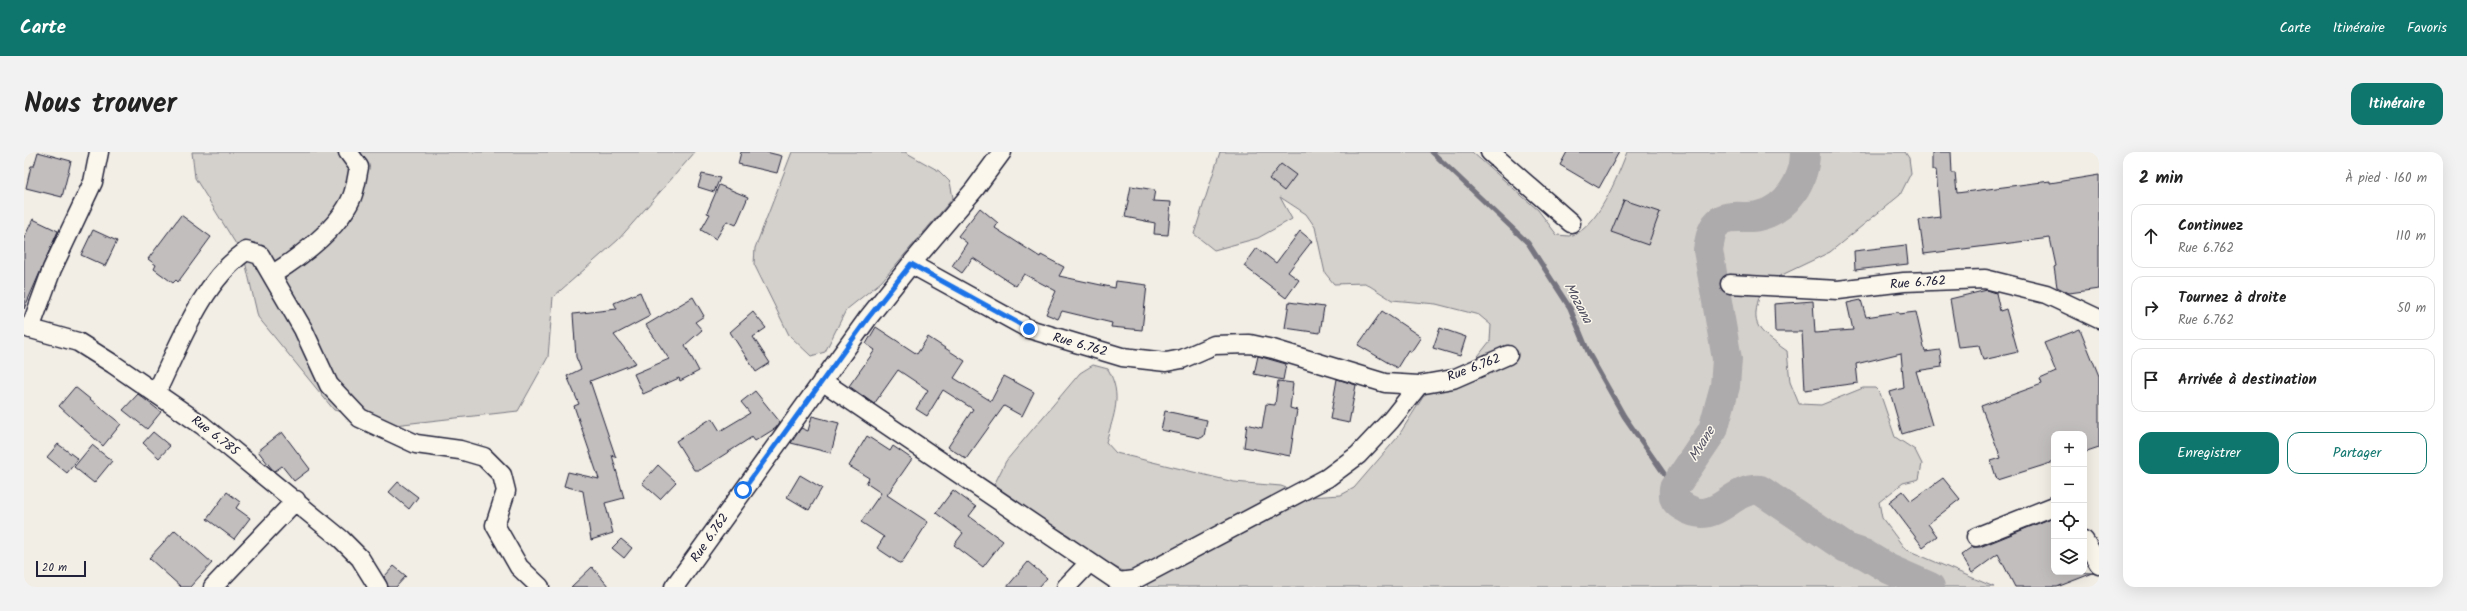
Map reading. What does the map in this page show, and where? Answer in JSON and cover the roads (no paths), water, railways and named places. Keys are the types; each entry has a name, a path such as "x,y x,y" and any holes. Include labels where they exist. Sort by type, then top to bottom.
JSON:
{"street":[{"path":"27,328 52,269 93,182 99,152"},
{"path":"273,274 302,256 336,221 352,197 359,166 348,152"},
{"path":"911,264 974,190 1002,152"},
{"path":"1490,152 1571,223"},
{"path":"156,393 210,288 232,261 246,250 260,255 273,274 303,329 329,385 360,418 416,444 460,450 484,457 502,475 506,491 495,525 519,567 540,587"},
{"name":"Rue 6.762","path":"674,587 868,318 911,264 1029,329 1122,357 1166,362 1182,359 1214,345 1250,344 1273,349 1366,379 1385,383 1419,385 1453,379 1508,355"},
{"name":"Rue 6.762","path":"1730,284 1838,290 1904,282 1986,279 2046,294 2099,319"},
{"name":"Rue 6.785","path":"27,328 78,342 202,425 296,500 360,558 378,587"},
{"path":"822,381 1119,582 1134,580 1326,478 1358,455 1392,420 1419,385"},
{"path":"213,587 296,500"},
{"path":"1976,537 2051,507"},
{"path":"2087,545 2099,564"},
{"path":"1066,587 1089,563"}],"waterway":[{"name":"Mozana","path":"1432,152 1528,243 1570,308 1589,354 1624,416 1674,488"},
{"name":"Mvane","path":"1805,152 1802,173 1798,183 1792,193 1777,208 1758,216 1725,218 1715,226 1708,250 1727,359 1725,386 1713,430 1674,488 1674,496 1677,502 1682,506 1694,512 1705,513 1722,506 1740,494 1760,490 1846,548 1864,554 1889,569 1930,587"}]}
